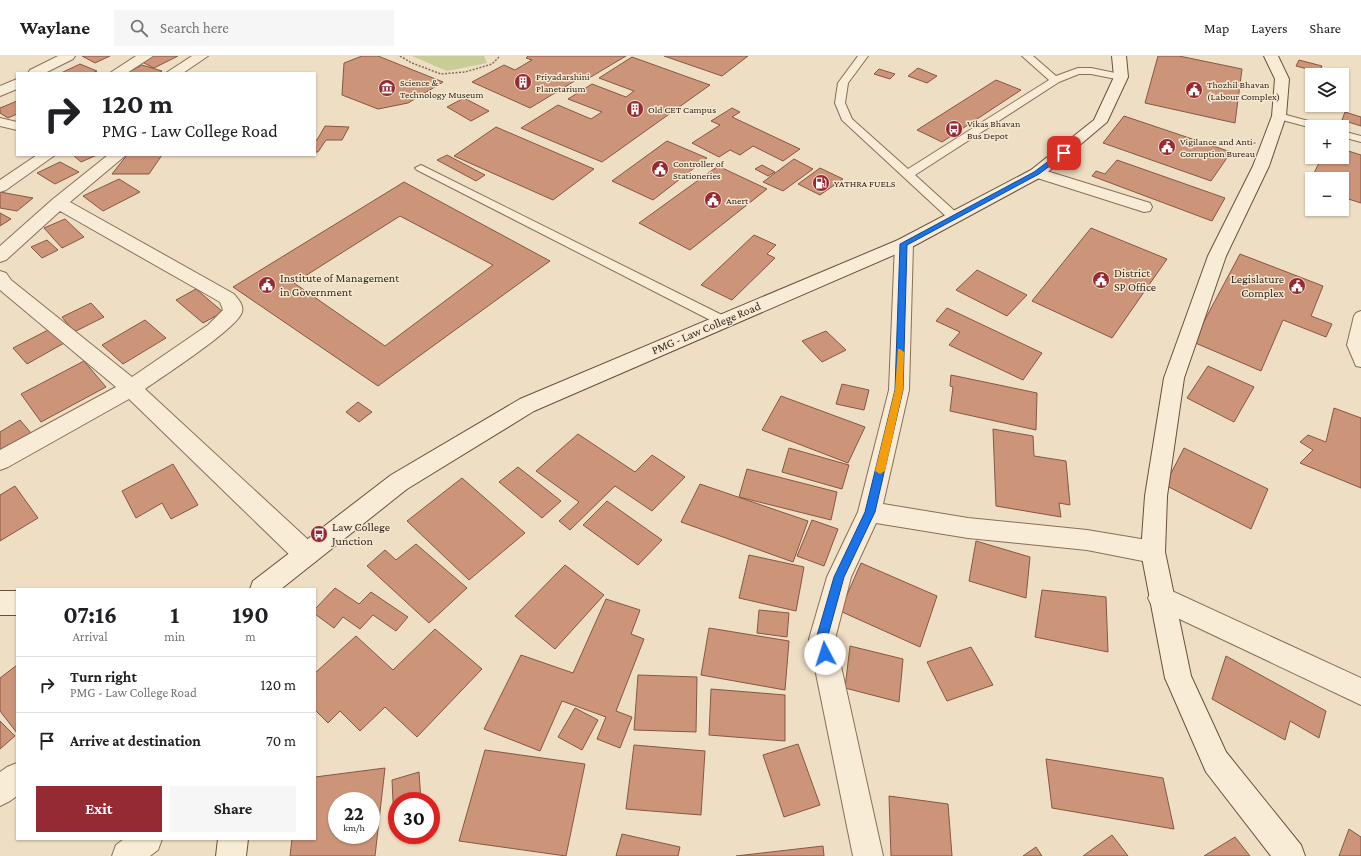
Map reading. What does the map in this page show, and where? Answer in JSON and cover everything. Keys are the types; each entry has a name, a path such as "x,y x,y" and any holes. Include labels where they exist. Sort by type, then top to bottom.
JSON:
{"street":[{"path":"38,72 68,56"},
{"path":"119,72 146,56"},
{"path":"175,72 201,56"},
{"path":"1119,56 1121,77"},
{"path":"1271,56 1282,80 1279,116 1261,166 1217,256 1174,378 1156,496 1153,552 1178,678 1216,762 1290,856"},
{"name":"PMG - Law College Road","path":"263,588 399,482 527,405 904,244 1037,173 1100,122 1121,77"},
{"path":"0,92 16,84"},
{"path":"0,122 16,126"},
{"path":"0,187 46,156"},
{"path":"0,256 59,203 117,156"},
{"path":"1037,173 1144,207"},
{"path":"0,461 132,388 215,330 233,312 232,304 226,298 59,203"},
{"path":"868,856 822,639 839,577 870,512 899,390 904,244"},
{"path":"0,277 4,284 132,388 306,554"},
{"path":"870,512 968,528 1087,540 1153,552"},
{"path":"1161,598 1361,692"},
{"path":"0,603 16,603"},
{"path":"0,791 16,778"},
{"path":"127,856 146,840"},
{"path":"230,856 233,840"}],"lane":[{"path":"863,56 843,83 840,104 848,120 954,217"},
{"path":"1027,56 1055,80"},
{"path":"907,175 1055,80 1078,71 1091,71 1121,77"},
{"path":"1279,116 1305,123"},
{"path":"1349,136 1361,139"},
{"path":"421,168 723,321"},
{"path":"1361,316 1354,344 1361,362"}],"path":[{"path":"400,56 412,63 441,74 465,72 492,64 500,56"}],"green space":[{"path":"412,56 484,56 487,63 447,71"}],"building":[{"path":"82,56 110,56 95,63"},
{"path":"151,56 178,56 154,68 140,61"},
{"name":"Science & Technology Museum","path":"362,56 378,56 443,82 408,103 378,109 342,95 344,63"},
{"name":"Priyadarshini Planetarium","path":"528,56 626,56 584,81 578,79 530,108 472,82 504,65 515,70 532,60 526,58"},
{"path":"664,56 748,56 722,76"},
{"name":"Thozhil Bhavan (Labour Complex)","path":"1158,56 1179,56 1242,69 1235,123 1145,103"},
{"name":"Old CET Campus","path":"632,57 710,85 602,162 521,128 558,105 591,119 602,112 568,99 592,84 626,97 634,91 599,78"},
{"path":"1299,60 1322,66 1321,68 1305,68 1296,66"},
{"path":"80,64 97,71 94,72 63,72"},
{"path":"142,65 162,71 160,72 129,72"},
{"path":"918,68 937,76 927,83 908,76"},
{"path":"879,69 895,74 890,79 874,74"},
{"path":"996,80 1021,90 942,142 917,130"},
{"path":"464,98 489,111 471,121 447,107"},
{"path":"16,101 16,114 8,118 0,113 0,108"},
{"path":"732,108 740,112 732,117 800,149 783,161 753,146 740,155 730,150 719,157 692,143 720,125 711,121"},
{"path":"1345,112 1361,117 1361,126 1349,122 1349,120 1342,120"},
{"name":"Vigilance and Anti- Corruption Bureau","path":"1124,116 1231,152 1211,181 1103,143"},
{"path":"325,126 349,127 342,140 326,140 318,152 316,152 317,140"},
{"path":"496,127 594,169 553,200 454,156"},
{"name":"Controller of Stationeries","path":"667,141 707,158 653,200 612,181"},
{"path":"1349,151 1361,155 1361,203 1349,199 1349,172 1314,172 1318,164 1349,164"},
{"path":"447,155 485,175 476,181 437,160"},
{"path":"74,156 95,156 81,162"},
{"path":"126,156 161,156 149,174 112,174"},
{"path":"794,159 813,169 783,191 763,182"},
{"path":"1117,160 1225,198 1212,221 1092,176 1096,171 1105,174"},
{"path":"60,162 79,172 55,184 37,173"},
{"path":"762,165 775,172 768,176 755,169"},
{"name":"Anert","path":"718,166 767,189 690,250 639,223"},
{"path":"820,168 843,179 820,195 798,184"},
{"path":"119,179 140,192 103,211 83,196"},
{"name":"Institute of Management in Government","path":"404,182 550,261 378,386 233,287","holes":["400,216 493,265 385,346 294,283"]},
{"path":"0,192 33,198 17,211 0,208"},
{"path":"0,213 11,219 0,226"},
{"path":"65,219 84,237 62,248 44,228"},
{"name":"District SP Office","path":"1091,228 1167,259 1112,338 1032,301"},
{"path":"754,235 776,245 767,254 775,258 732,300 701,285"},
{"path":"47,240 58,250 42,258 31,247"},
{"path":"1240,254 1323,286 1311,316 1332,324 1326,337 1283,320 1261,371 1193,342"},
{"path":"977,270 1027,295 1007,316 956,290"},
{"path":"196,289 223,312 203,323 176,300"},
{"path":"91,303 104,317 74,332 62,317"},
{"path":"947,308 1042,353 1023,380 949,345 960,332 936,321"},
{"path":"145,320 166,338 123,364 102,345"},
{"path":"52,328 66,342 27,364 13,348"},
{"path":"826,331 846,350 822,362 802,341"},
{"path":"84,361 106,387 41,422 21,394"},
{"path":"1208,366 1254,387 1234,422 1187,398"},
{"path":"951,375 1037,393 1036,430 950,411 953,387 950,386"},
{"path":"842,384 869,390 864,410 836,404"},
{"path":"781,396 865,427 848,463 762,430"},
{"path":"358,402 372,412 359,422 346,412"},
{"path":"1334,408 1361,418 1361,488 1300,463 1313,450 1300,442 1308,435 1326,442"},
{"path":"20,420 31,433 0,451 0,432"},
{"path":"993,429 1033,436 1034,456 1066,461 1070,505 1059,503 1061,517 996,506"},
{"path":"578,434 635,472 652,455 685,477 652,511 615,486 570,530 559,521 579,502 536,471"},
{"path":"789,448 849,465 842,489 782,472"},
{"path":"1184,448 1268,489 1251,529 1165,485"},
{"path":"173,464 198,505 171,519 162,503 136,518 122,491"},
{"path":"518,467 561,501 542,518 499,482"},
{"path":"747,469 837,492 831,520 739,497"},
{"path":"462,478 525,533 469,580 407,521"},
{"path":"700,484 808,521 793,562 681,522"},
{"path":"15,486 38,518 0,541 0,495"},
{"path":"607,501 662,540 638,565 583,525"},
{"path":"812,520 838,529 824,566 797,556"},
{"path":"976,541 1030,557 1026,598 969,581"},
{"path":"416,544 467,588 429,623 367,566 385,550 396,560"},
{"path":"749,555 804,567 796,611 739,598"},
{"path":"861,563 937,596 920,647 840,611"},
{"path":"565,565 604,595 555,649 515,616"},
{"path":"335,588 359,604 371,592 408,617 396,631 373,615 360,629 343,617 334,628 316,615 316,608"},
{"path":"1042,590 1106,597 1108,652 1035,637"},
{"path":"606,599 640,610 631,634 644,639 616,711 632,717 620,748 597,739 606,717 562,701 540,751 484,729 521,655 573,673"},
{"path":"759,610 789,613 787,637 757,633"},
{"path":"709,628 789,641 785,690 701,675"},
{"path":"435,629 482,669 417,737 385,707 360,731 340,711 328,723 316,711 316,672 356,636 393,670"},
{"path":"850,646 903,659 899,702 845,688"},
{"path":"971,647 993,685 947,701 927,662"},
{"path":"1226,656 1326,711 1319,738 1290,721 1285,740 1212,699"},
{"path":"16,666 16,732 0,711 0,678"},
{"path":"638,675 697,677 696,732 634,730"},
{"path":"711,689 785,695 785,741 709,735"},
{"path":"575,708 598,720 582,750 558,737"},
{"path":"0,721 15,736 0,749"},
{"path":"798,744 820,805 784,817 763,755"},
{"path":"634,745 705,751 701,815 626,809"},
{"path":"485,750 585,764 566,856 459,841"},
{"path":"1046,759 1163,778 1174,829 1052,808"},
{"path":"385,768 380,812 380,792 328,792 328,844 376,844 375,856 290,856 292,840 316,840 316,777"},
{"path":"419,772 420,792 393,792 392,780"},
{"path":"889,796 948,804 952,856 891,856"},
{"path":"1349,829 1361,837 1361,856 1339,856"},
{"path":"622,834 680,847 678,856 616,856"},
{"path":"1112,835 1128,856 1083,856"},
{"path":"1235,837 1250,856 1204,856"},
{"path":"823,846 824,856 736,856"},
{"path":"1036,847 1042,856 1023,856"}],"slow traffic":[{"path":"880,471 899,390 900,352"}],"place":[{"name":"Priyadarshini Planetarium","path":"523,82"},
{"name":"Science & Technology Museum","path":"387,88"},
{"name":"Thozhil Bhavan (Labour Complex)","path":"1194,90"},
{"name":"Old CET Campus","path":"635,109"},
{"name":"Vikas Bhavan Bus Depot","path":"954,129"},
{"name":"Vigilance and Anti- Corruption Bureau","path":"1167,147"},
{"name":"Controller of Stationeries","path":"660,169"},
{"name":"YATHRA FUELS","path":"821,183"},
{"name":"Anert","path":"713,200"},
{"name":"District SP Office","path":"1101,280"},
{"name":"Institute of Management in Government","path":"267,285"},
{"name":"Legislature Complex","path":"1297,286"},
{"name":"Law College Junction","path":"319,534"}],"route":[{"path":"825,654 822,639 839,577 870,512 899,390 904,244 1037,173 1064,153"}]}
